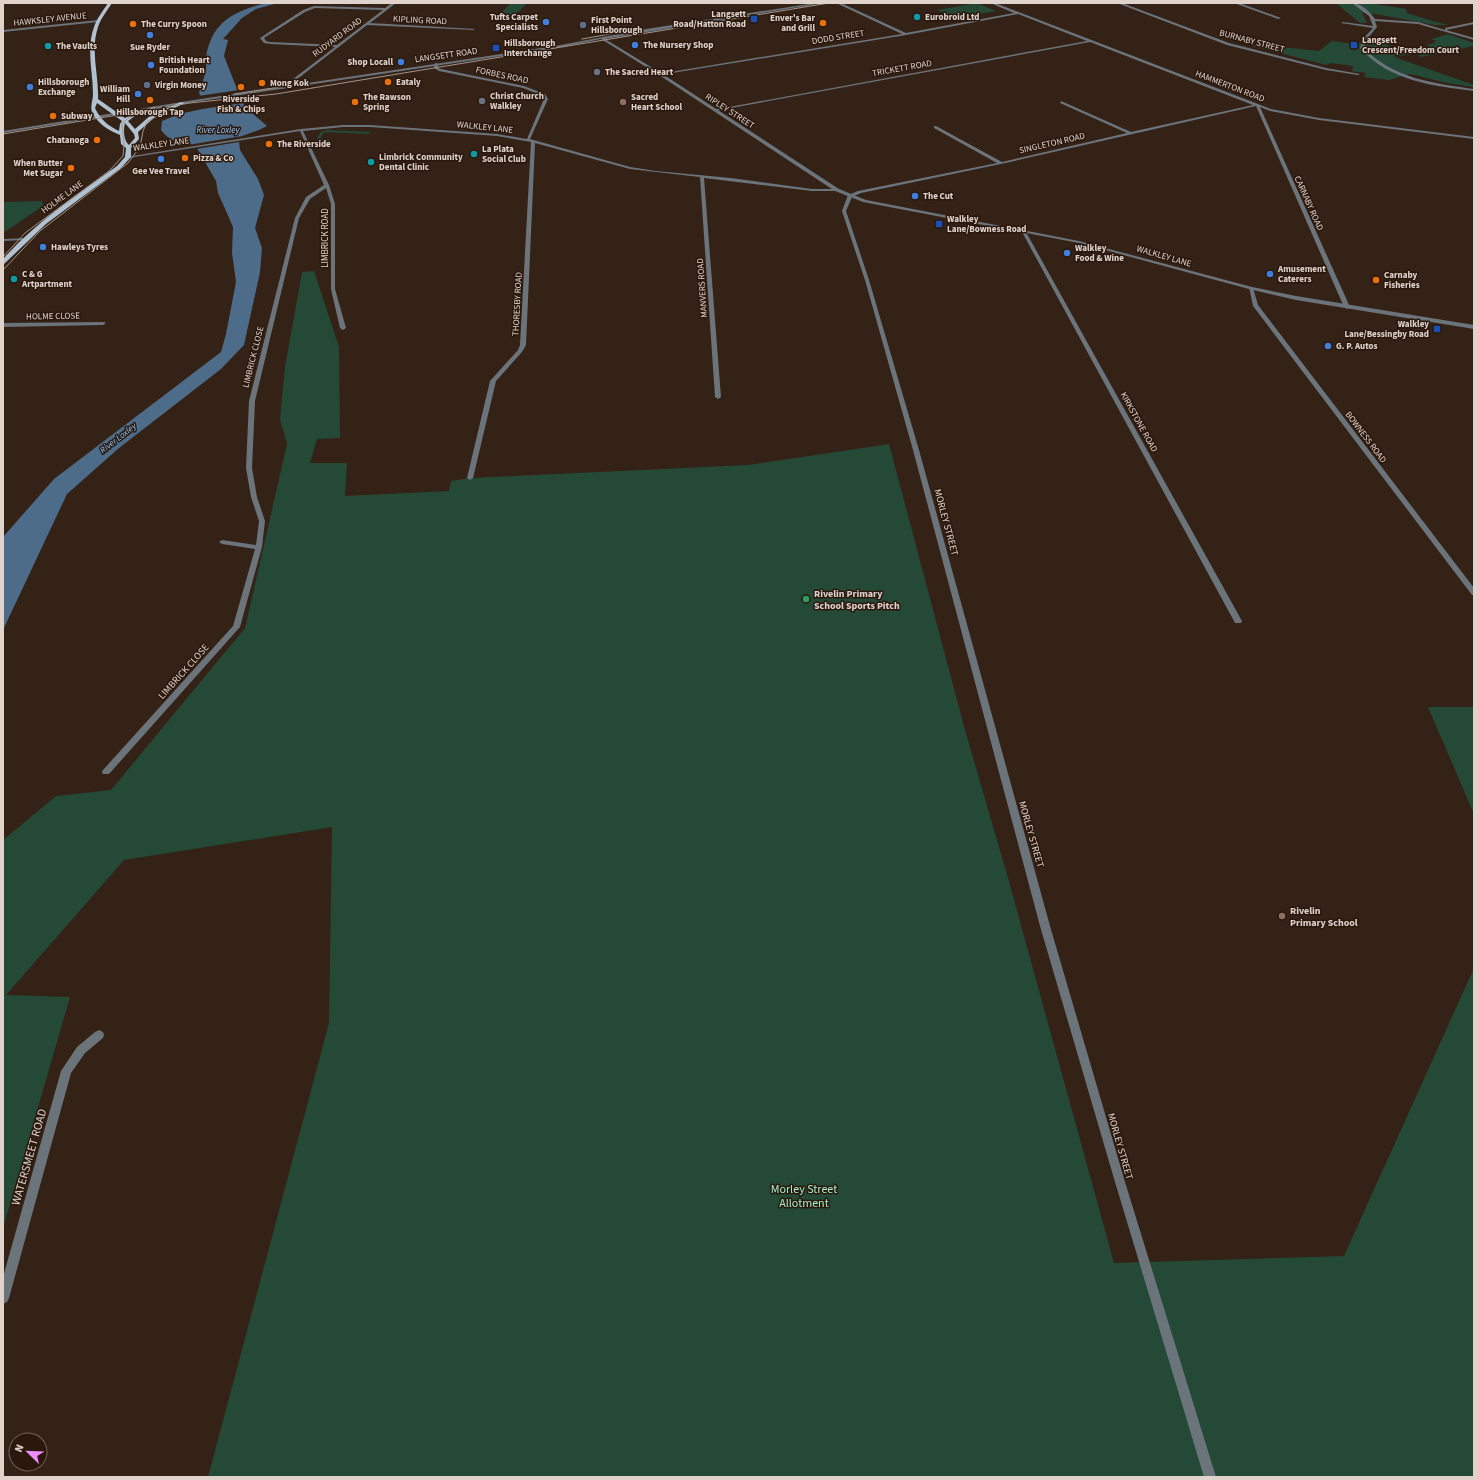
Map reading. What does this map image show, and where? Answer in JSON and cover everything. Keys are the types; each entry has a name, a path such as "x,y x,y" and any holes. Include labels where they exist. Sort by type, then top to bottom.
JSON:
{"main road":[{"path":"110,3 98,21 93,47 93,72 96,100 93,108 96,117 108,128 121,134"},
{"path":"96,100 108,106 115,114 136,131 138,137 129,148 128,157"},
{"path":"136,131 153,116 183,103"},
{"path":"129,148 124,144 121,134 121,125 125,121 153,108"},
{"name":"HOLME LANE","path":"3,263 24,239 43,222 119,167 128,157"}],"street":[{"name":"RUDYARD ROAD","path":"294,86 294,80 394,3"},
{"name":"LANGSETT ROAD","path":"3,132 821,3"},
{"path":"838,3 906,34"},
{"name":"HAMMERTON ROAD","path":"992,3 1270,110 1312,118 1474,138"},
{"name":"BURNABY STREET","path":"1119,3 1228,44 1338,71 1358,74"},
{"path":"1236,3 1279,18"},
{"path":"1354,3 1366,11 1374,20 1374,27 1365,39 1362,48 1375,62 1401,74 1431,83 1474,90"},
{"path":"338,46 265,42 262,38 304,10 315,7 386,9"},
{"name":"DODD STREET","path":"660,74 906,34 1019,13"},
{"path":"1374,20 1418,23 1445,29 1474,39"},
{"name":"HAWKSLEY AVENUE","path":"3,31 98,21"},
{"path":"1343,23 1374,27"},
{"path":"1445,29 1474,23"},
{"name":"KIPLING ROAD","path":"367,24 472,29"},
{"name":"RIPLEY STREET","path":"601,38 660,74 837,190 850,196"},
{"name":"TRICKETT ROAD","path":"715,110 1091,41"},
{"name":"FORBES ROAD","path":"436,64 436,68 440,70 524,87 544,95 546,99 530,141"},
{"path":"1338,71 1343,66"},
{"path":"1061,102 1130,133"},
{"name":"SINGLETON ROAD","path":"850,196 1257,105"},
{"name":"CARNABY ROAD","path":"1257,105 1347,307"},
{"name":"WALKLEY LANE","path":"128,157 301,130 343,126 370,126 497,135 530,141 630,168 731,179 812,190 837,190"},
{"path":"935,127 1001,163"},
{"name":"LIMBRICK ROAD","path":"301,130 327,185 333,204 333,289 343,328"},
{"name":"THORESBY ROAD","path":"470,478 493,381 520,351 523,345 530,141"},
{"name":"MANVERS ROAD","path":"702,177 718,397"},
{"name":"LIMBRICK CLOSE","path":"106,772 236,627 259,548 262,521 254,497 249,468 252,401 297,218 308,198 327,185"},
{"name":"WALKLEY LANE","path":"850,196 870,202 1080,242 1251,288 1347,307 1474,327"},
{"name":"MORLEY STREET","path":"850,196 844,211 867,280 915,445 1045,926 1120,1182 1210,1477"},
{"name":"KIRKSTONE ROAD","path":"1024,232 1238,621"},
{"path":"3,240 24,239"},
{"name":"BOWNESS ROAD","path":"1251,288 1255,305 1474,593"},
{"name":"HOLME CLOSE","path":"3,325 103,324"},
{"path":"222,542 259,548"},
{"name":"WATERSMEET ROAD","path":"3,1298 66,1071 81,1050 99,1034"}],"green space":[{"path":"511,3 527,3 510,18 511,19 493,21"},
{"path":"977,3 996,11 956,18 937,10"},
{"path":"1336,3 1369,3 1406,9 1407,13 1449,25 1435,25 1362,13 1367,23 1360,23"},
{"path":"1448,34 1474,43 1474,46 1421,57 1417,55 1433,52 1424,49 1431,47 1426,45 1436,43 1433,42 1437,41 1431,39"},
{"path":"1374,40 1412,54 1394,57 1474,85 1474,87 1447,83 1410,74 1389,80 1364,77 1366,73 1352,71 1353,66 1331,63 1326,65 1253,46 1259,42 1272,46 1319,51 1332,41 1354,44"},
{"path":"327,130 371,132 368,134 324,132 320,139 330,140 330,144 320,146 317,138 321,132"},
{"path":"42,201 43,206 3,233 3,202"},
{"name":"Morley Street Allotment","path":"314,271 339,347 340,438 317,439 310,463 347,463 345,496 449,491 451,481 470,478 748,465 889,444 965,730 1008,878 1114,1263 1344,1256 1474,968 1474,1477 208,1477 329,1023 332,827 124,860 6,995 70,997 3,1228 3,840 56,796 111,790 245,628 287,444 280,419 285,367 302,272"},
{"path":"1428,707 1474,707 1474,814"}],"water":[{"name":"River Loxley","path":"265,3 278,3 256,9 242,18 223,39 228,40 224,56 245,107 267,126 242,136 239,142 240,150 258,179 264,195 255,228 262,248 260,272 244,345 221,369 119,448 67,494 3,630 3,537 54,479 221,352 236,282 232,253 233,227 218,193 216,181 198,150 197,144 177,142 168,137 161,130 162,121 179,114 207,108 199,93 205,72 209,45 213,35 219,26 234,15"}],"pier":[{"path":"239,90 243,103 202,109 200,107 204,107 198,96"},
{"path":"242,136 239,142 196,149 194,144"}],"tram line":[{"path":"3,134 190,103 276,94 829,3"},
{"path":"582,39 621,32"},
{"path":"234,94 305,83"},
{"path":"3,270 40,231 128,163 140,147 143,131 147,122 167,110"},
{"path":"3,257 25,233 109,171 123,156 124,144 122,124 127,119 137,114"}],"place":[{"name":"Eurobroid Ltd","path":"917,17"},
{"name":"Langsett Road/Hatton Road","path":"754,19"},
{"name":"Tufts Carpet Specialists","path":"546,22"},
{"name":"Enver's Bar and Grill","path":"823,23"},
{"name":"The Curry Spoon","path":"133,24"},
{"name":"First Point Hillsborough","path":"583,25"},
{"name":"Sue Ryder","path":"150,35"},
{"name":"The Nursery Shop","path":"635,45"},
{"name":"Langsett Crescent/Freedom Court","path":"1354,45"},
{"name":"The Vaults","path":"48,46"},
{"name":"Hillsborough Interchange","path":"496,48"},
{"name":"Shop Locall","path":"401,62"},
{"name":"British Heart Foundation","path":"151,65"},
{"name":"The Sacred Heart","path":"597,72"},
{"name":"Eataly","path":"388,82"},
{"name":"Mong Kok","path":"262,83"},
{"name":"Virgin Money","path":"147,85"},
{"name":"Hillsborough Exchange","path":"30,87"},
{"name":"Riverside Fish & Chips","path":"241,87"},
{"name":"William Hill","path":"138,94"},
{"name":"Hillsborough Tap","path":"150,100"},
{"name":"Christ Church Walkley","path":"482,101"},
{"name":"The Rawson Spring","path":"355,102"},
{"name":"Sacred Heart School","path":"623,102"},
{"name":"Subway","path":"53,116"},
{"name":"Chatanoga","path":"97,140"},
{"name":"The Riverside","path":"269,144"},
{"name":"La Plata Social Club","path":"474,154"},
{"name":"Pizza & Co","path":"185,158"},
{"name":"Gee Vee Travel","path":"161,159"},
{"name":"Limbrick Community Dental Clinic","path":"371,162"},
{"name":"When Butter Met Sugar","path":"71,168"},
{"name":"The Cut","path":"915,196"},
{"name":"Walkley Lane/Bowness Road","path":"939,224"},
{"name":"Hawleys Tyres","path":"43,247"},
{"name":"Walkley Food & Wine","path":"1067,253"},
{"name":"Amusement Caterers","path":"1270,274"},
{"name":"C & G Artpartment","path":"14,279"},
{"name":"Carnaby Fisheries","path":"1376,280"},
{"name":"Walkley Lane/Bessingby Road","path":"1437,329"},
{"name":"G. P. Autos","path":"1328,346"},
{"name":"Rivelin Primary School Sports Pitch","path":"806,599"},
{"name":"Rivelin Primary School","path":"1282,916"}]}
